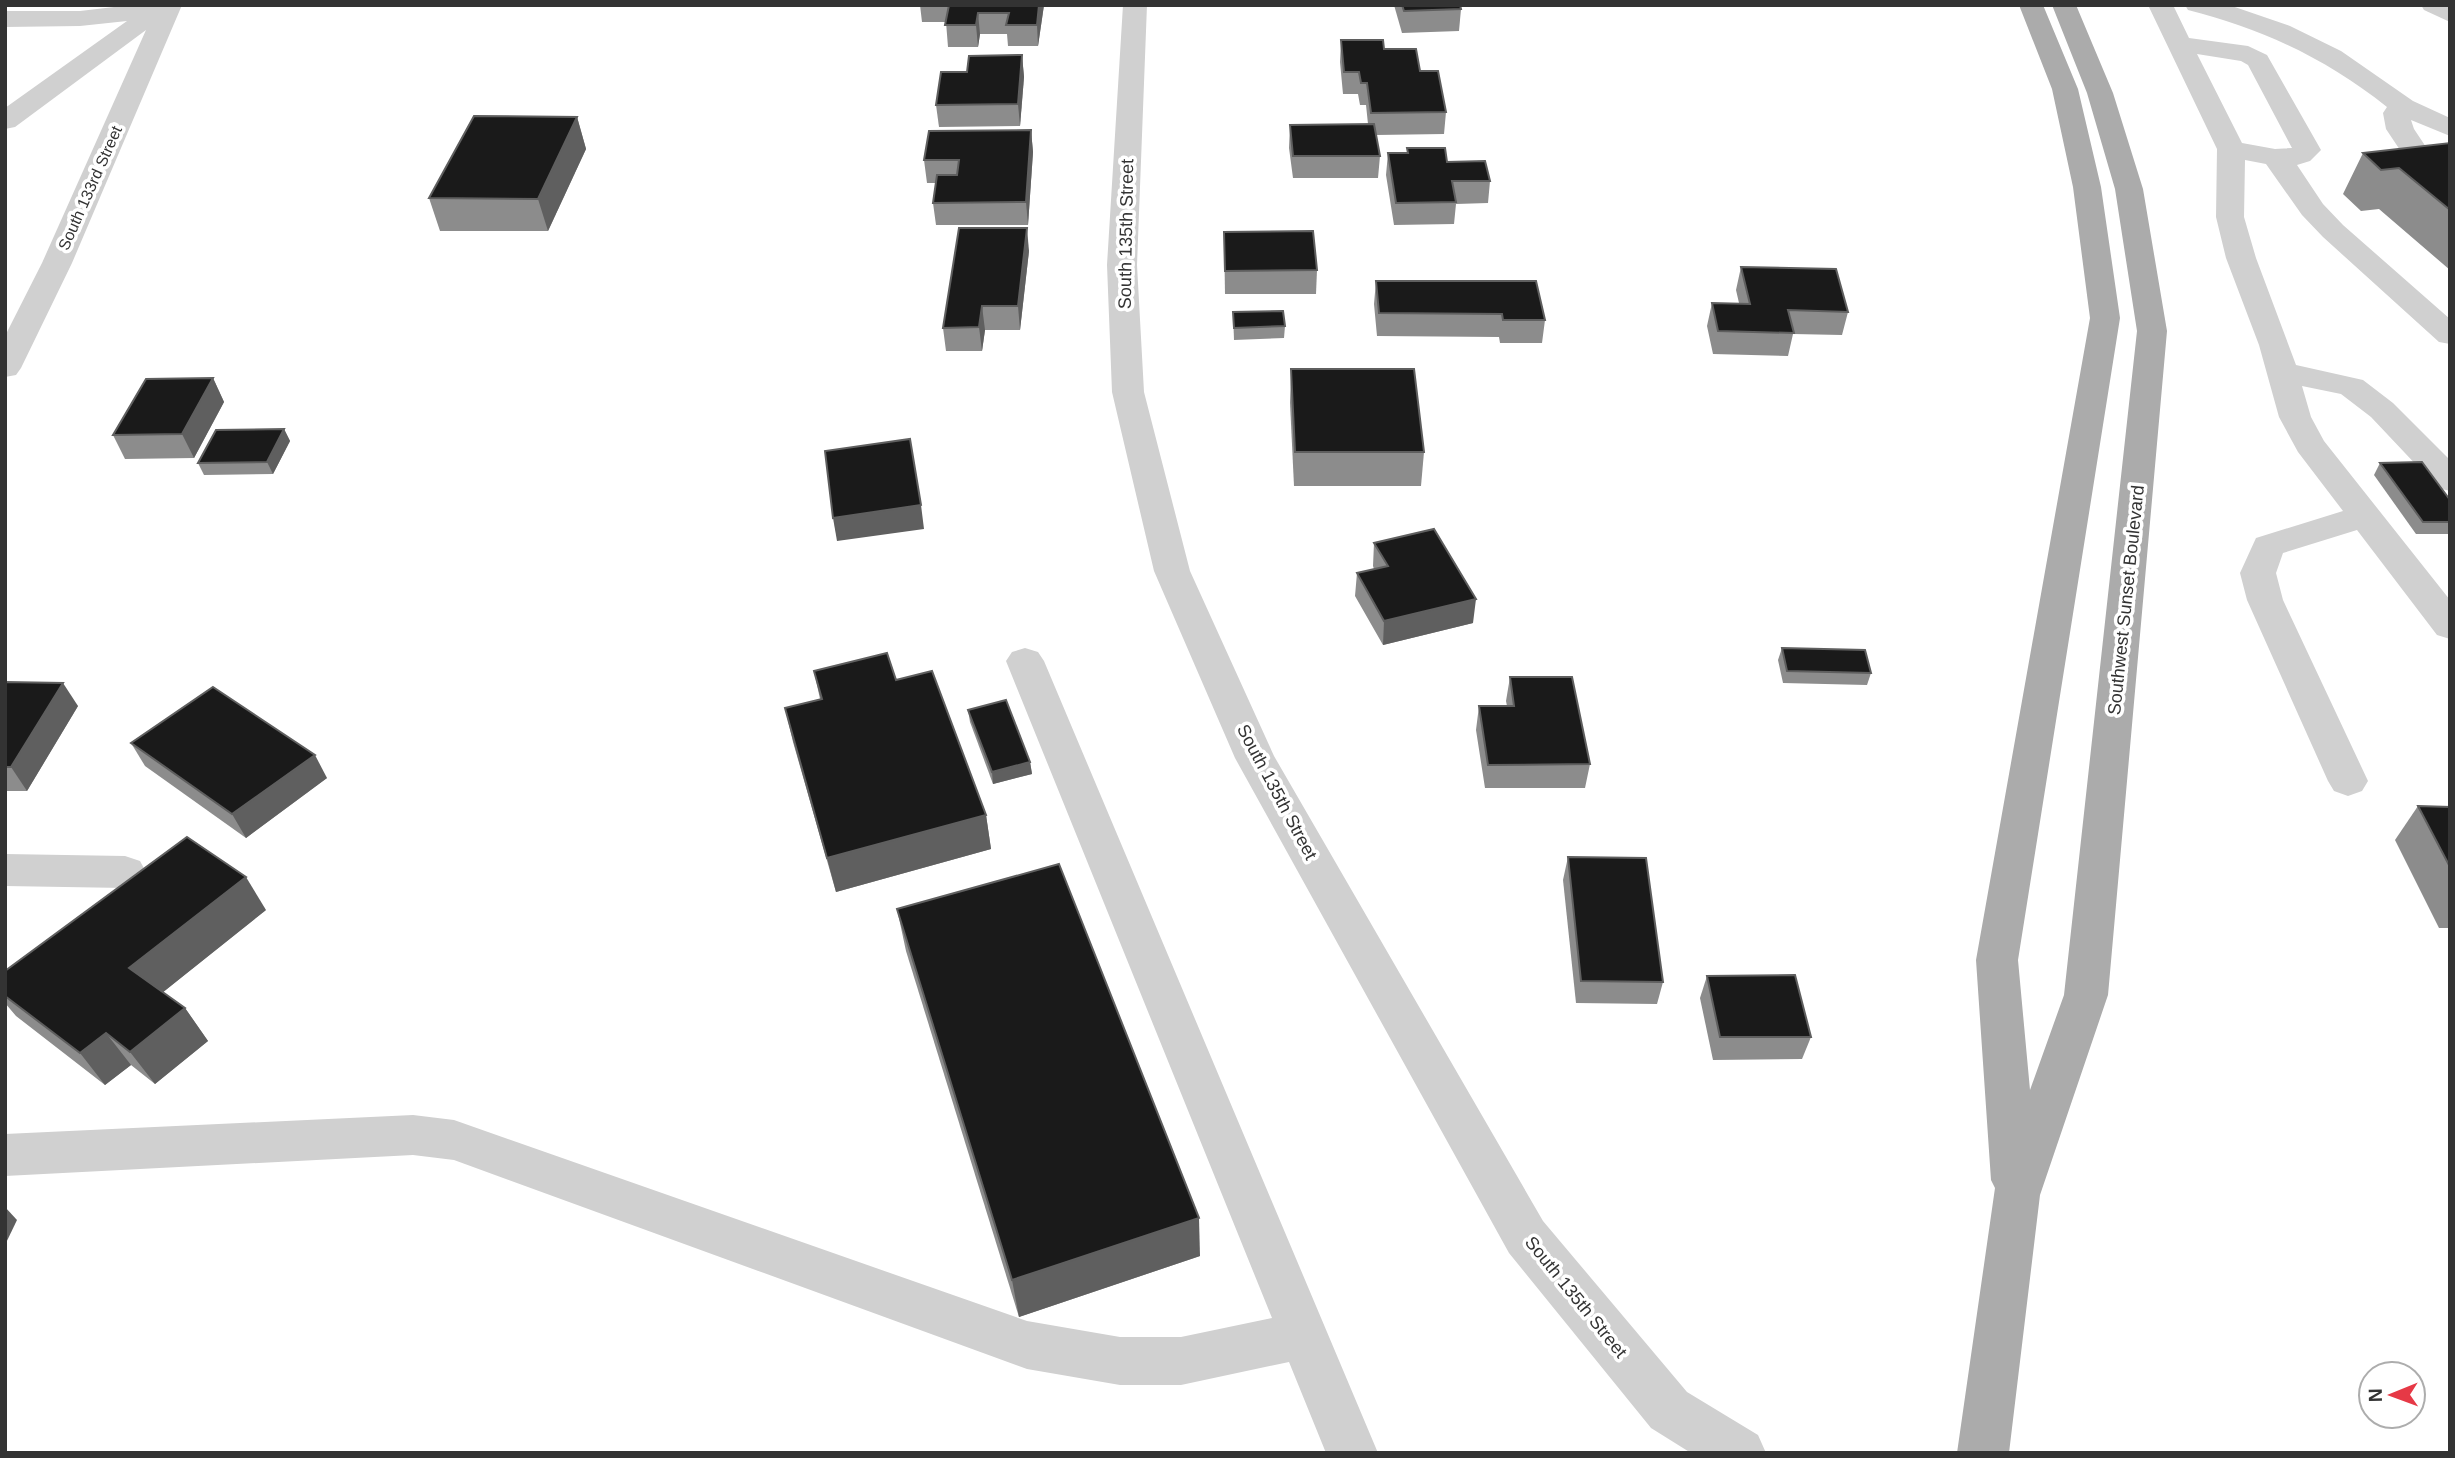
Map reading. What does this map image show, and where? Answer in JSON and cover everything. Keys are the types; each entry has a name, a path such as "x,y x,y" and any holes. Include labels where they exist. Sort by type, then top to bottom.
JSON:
{"main road":[{"name":"Southwest Sunset Boulevard","path":"1983,1453 2016,1195 1997,961 2105,318 2087,187 2065,89 2031,5"},
{"name":"Southwest Sunset Boulevard","path":"2016,1195 2086,995 2152,331 2129,189 2100,93 2064,5"}],"street":[{"path":"5,19 132,14 156,5"},
{"path":"5,121 167,5"},
{"name":"South 133rd Street","path":"5,368 57,263 167,5"},
{"name":"South 135th Street","path":"1135,5 1122,265 1128,393 1172,571 1255,758 1526,1237 1669,1410 1740,1453"},
{"path":"2160,5 2231,149 2230,217 2241,258 2275,345 2295,417 2310,445 2450,626"},
{"path":"2197,5 2232,13 2283,31 2329,53 2364,74 2404,107 2450,128"},
{"path":"2433,5 2450,15"},
{"path":"2180,44 2248,54 2258,60 2307,150 2304,154 2293,157 2274,157 2231,149"},
{"path":"2404,107 2396,113 2398,121 2417,153"},
{"path":"2274,157 2288,172 2312,209 2333,231 2450,335"},
{"path":"2283,372 2352,387 2382,411 2450,480"},
{"path":"2348,780 2266,600 2258,573 2268,546 2365,516"},
{"path":"1026,661 1352,1453"},
{"path":"5,870 125,872"},
{"path":"5,1155 413,1135 454,1140 1027,1345 1120,1361 1181,1361 1302,1336"}],"building":[{"path":"949,5 1039,5 1037,25 1006,25 1009,13 978,13 976,25 945,25"},
{"path":"1402,5 1460,5 1461,9 1404,11"},
{"path":"1341,40 1383,40 1384,49 1416,49 1420,71 1438,71 1446,112 1371,113 1367,83 1361,83 1359,72 1344,72"},
{"path":"1022,55 1018,104 936,105 941,72 967,72 969,56"},
{"path":"474,116 577,117 538,199 429,198"},
{"path":"1374,124 1380,156 1293,156 1290,125"},
{"path":"1031,130 1026,202 933,203 937,175 957,175 959,160 924,160 929,131"},
{"path":"2450,143 2450,210 2399,168 2381,170 2363,153"},
{"path":"1407,148 1445,148 1447,162 1485,161 1490,181 1452,181 1456,202 1396,203 1388,153 1408,153"},
{"path":"959,228 1027,228 1018,306 982,306 979,327 943,328"},
{"path":"1313,231 1317,270 1225,271 1224,232"},
{"path":"1741,267 1836,269 1848,312 1788,310 1794,333 1718,331 1712,303 1750,304"},
{"path":"1376,281 1536,281 1545,320 1503,320 1502,314 1379,313"},
{"path":"1283,311 1285,326 1234,328 1233,312"},
{"path":"1291,369 1414,369 1424,452 1295,452"},
{"path":"213,378 182,434 113,435 146,379"},
{"path":"284,429 267,462 198,463 216,430"},
{"path":"910,439 921,505 833,518 825,451"},
{"path":"2422,462 2450,500 2450,522 2423,522 2380,463"},
{"path":"1434,529 1476,599 1384,621 1357,573 1388,566 1374,543"},
{"path":"1782,648 1865,650 1871,673 1787,671"},
{"path":"887,653 896,680 932,671 986,815 827,858 785,708 822,699 814,671"},
{"path":"1510,677 1572,677 1590,764 1488,765 1479,706 1514,706"},
{"path":"5,682 63,683 11,767 5,767"},
{"path":"213,687 315,755 232,814 131,743"},
{"path":"1006,700 1030,762 992,772 968,710"},
{"path":"2418,806 2450,807 2450,867"},
{"path":"187,837 246,877 129,968 185,1008 130,1052 106,1033 80,1053 5,996 5,971"},
{"path":"1568,857 1646,858 1663,982 1581,981"},
{"path":"1059,864 1199,1218 1012,1280 897,909"},
{"path":"1795,975 1811,1037 1720,1037 1707,976"}]}
